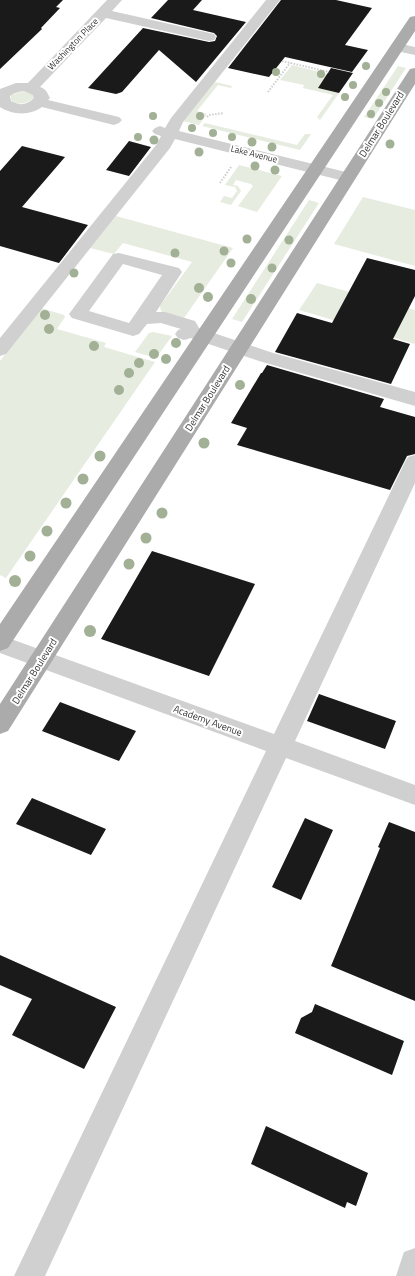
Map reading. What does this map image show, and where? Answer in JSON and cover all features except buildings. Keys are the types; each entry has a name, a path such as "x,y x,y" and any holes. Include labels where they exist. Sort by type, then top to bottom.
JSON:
{"main road":[{"path":"0,643 197,334 315,169 415,20"},
{"name":"Delmar Boulevard","path":"0,724 415,72"}],"street":[{"name":"Washington Place","path":"32,87 115,0"},
{"path":"0,350 164,145 165,132 176,121 273,0"},
{"path":"102,13 209,37"},
{"path":"397,47 415,51"},
{"path":"32,87 37,89 42,95 40,102 37,105 25,108 12,108 4,103 2,92 14,88 32,87"},
{"path":"40,102 114,120"},
{"path":"0,121 12,108"},
{"name":"Lake Avenue","path":"165,132 348,177"},
{"path":"119,258 173,272 146,318 133,330 78,314 119,258"},
{"path":"146,318 152,326 183,335 197,334 266,357 415,399"},
{"path":"29,1276 415,462"},
{"name":"Academy Avenue","path":"0,643 41,660 415,795"},
{"path":"411,1276 415,1264"}],"path":[{"path":"282,61 329,72"},
{"path":"268,92 290,63"},
{"path":"204,121 209,115 224,113"},
{"path":"220,183 234,162"}],"shaded area":[{"path":"292,65 328,74 318,88 339,93 320,120 317,117 333,95 303,88 304,85 280,80"},
{"path":"398,66 406,68 373,119 364,117"},
{"path":"215,82 232,86 231,88 218,85 197,111 207,114 199,125 183,121"},
{"path":"24,91 34,94 34,98 22,104 11,100 11,95"},
{"path":"205,123 297,145 305,134 311,134 300,150 202,126"},
{"path":"239,165 282,176 257,212 238,206 253,186 251,184 236,180 233,185 238,186 241,191 231,205 220,202 224,196 232,198 237,191 235,187 225,185"},
{"path":"363,197 415,210 415,266 334,244"},
{"path":"309,200 319,203 242,322 232,319"},
{"path":"116,216 233,248 184,318 164,313 161,311 160,306 192,262 123,243 114,254 90,248"},
{"path":"317,283 415,310 415,344 299,310"},
{"path":"41,308 64,315 65,317 57,329 106,343 104,347 155,362 6,578 0,575 0,361"},
{"path":"153,332 172,336 156,358 135,352 149,333"}]}
